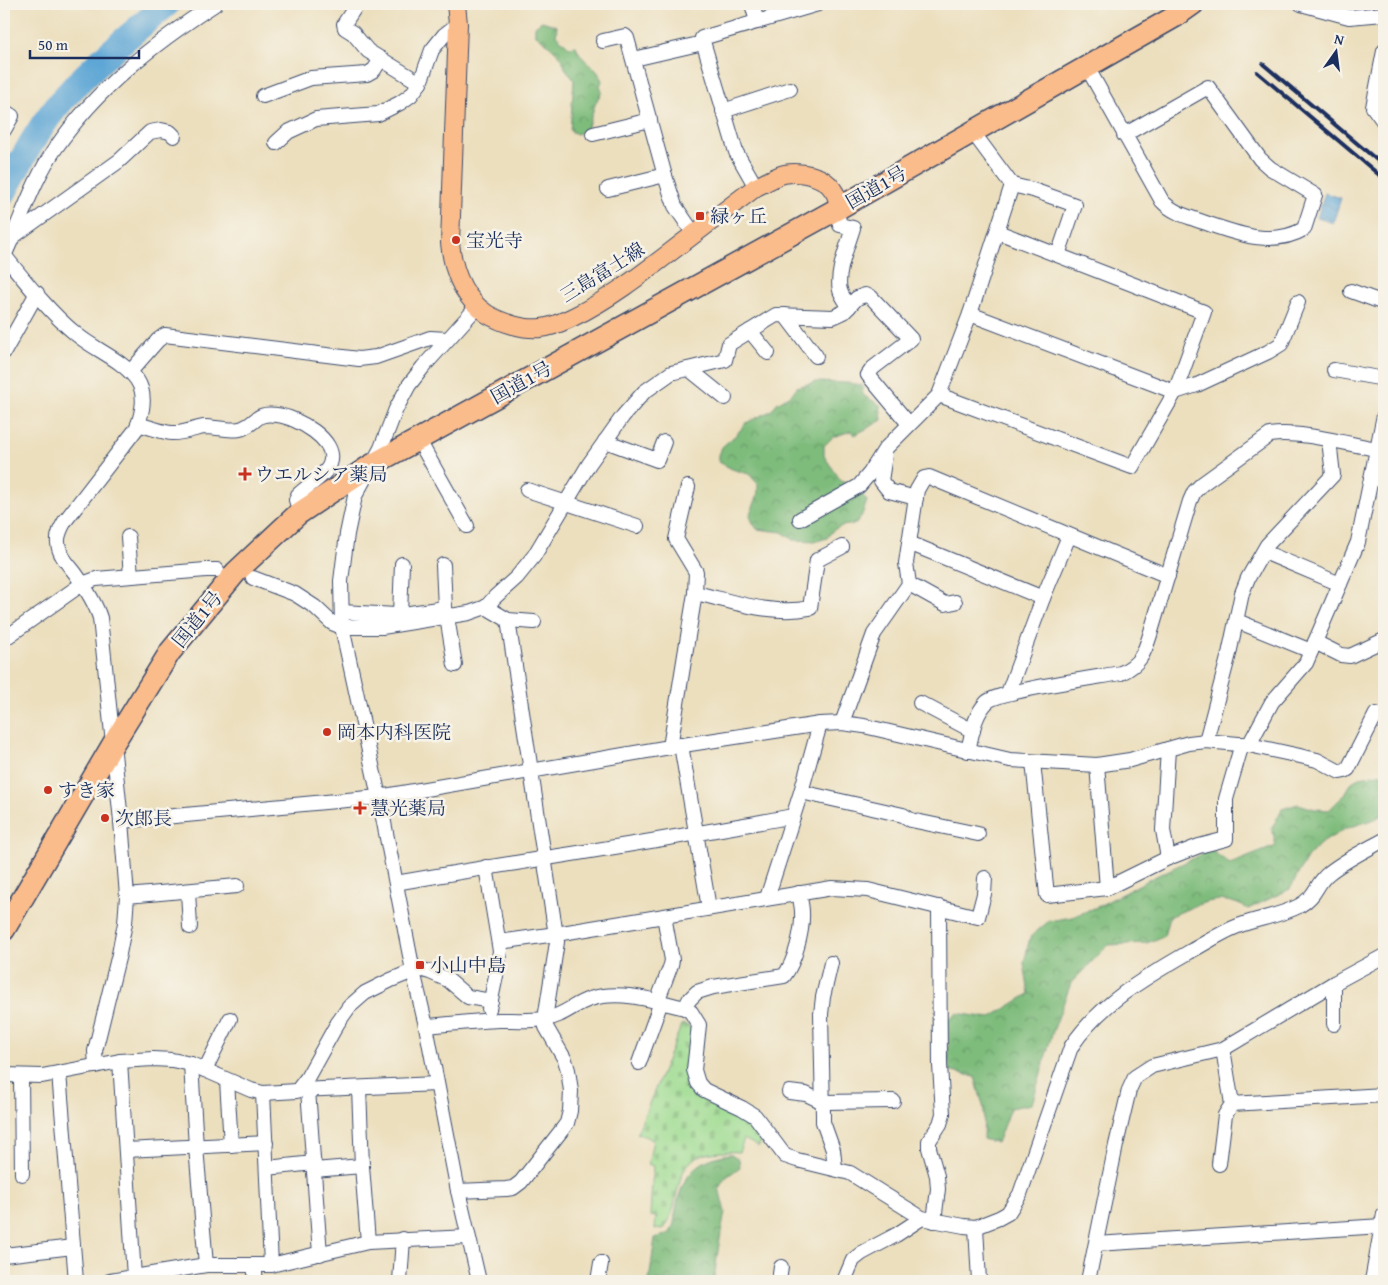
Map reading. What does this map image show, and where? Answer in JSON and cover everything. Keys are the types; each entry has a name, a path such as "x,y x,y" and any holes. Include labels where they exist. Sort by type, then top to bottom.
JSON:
{"highway":[{"name":"国道1号","path":"4,930 113,744 170,652 236,572 300,513 370,466 839,208 1176,16 1193,4"}],"main road":[{"name":"三島富士線","path":"456,4 458,24 451,258 464,291 477,307 495,319 520,327 541,328 559,324 590,309 636,279 756,188 785,174 808,174 817,177 828,184 834,191 839,208"}],"street":[{"path":"96,1066 96,1051 124,929 127,896 100,618 98,610 60,551 58,538 65,521 127,443 141,416 143,395 138,381 130,372 75,333 23,279 4,255 14,236 30,192 54,150 99,94 138,58 215,4"},
{"path":"357,4 344,24 345,28 353,33 368,51 420,83"},
{"path":"752,4 757,22"},
{"path":"756,188 736,152 702,38 818,4"},
{"path":"1301,4 1349,17 1384,14"},
{"path":"276,143 288,132 316,118 378,114 411,95 420,83 432,50 444,35 458,24"},
{"path":"604,40 625,36 628,38 675,206 694,234"},
{"path":"634,59 703,43"},
{"path":"1384,51 1373,107 1384,122"},
{"path":"263,96 311,78 367,74 374,70 381,59"},
{"path":"1086,67 1124,134 1162,201 1167,207 1178,213 1253,238 1288,237 1304,229 1315,195 1270,168 1260,159 1208,87 1124,134"},
{"path":"724,111 790,89"},
{"path":"4,111 12,116 4,130"},
{"path":"594,134 650,120"},
{"path":"14,236 119,161 150,132 161,130 170,132 174,136"},
{"path":"972,131 1012,185 1033,190 1075,205 1058,255"},
{"path":"608,189 665,175"},
{"path":"800,519 859,486 870,473 885,449 939,395 970,314 1012,185"},
{"path":"839,208 838,217 840,225 853,228 841,268 839,284 840,292 849,307"},
{"path":"939,395 1132,467 1175,392 1204,312 998,232"},
{"path":"1351,292 1384,303"},
{"path":"4,352 37,294"},
{"path":"253,578 295,594 332,623 342,627 382,627 469,613 486,607 516,578 534,556 589,464 623,416 644,392 671,373 724,360 728,344 776,315 833,317 844,312 857,298 865,295 870,297 911,339 873,368 868,375 909,424"},
{"path":"970,314 1175,392 1197,385 1281,344 1298,302"},
{"path":"477,307 447,338 409,385 396,409 381,448 355,496 347,534 341,581 342,627 379,797 458,1191 479,1281"},
{"path":"785,315 816,356"},
{"path":"750,330 768,354"},
{"path":"130,372 158,340 165,335 359,359 376,357 430,338 447,338"},
{"path":"689,369 725,398"},
{"path":"1334,370 1384,380"},
{"path":"138,424 172,433 203,427 240,429 256,418 266,415 287,417 302,424 319,436 328,446 331,464 327,470 298,496 296,500 300,513"},
{"path":"1033,762 1047,896 1107,888 1168,858 1199,846 1226,839 1226,799 1246,744 1272,702 1306,662 1358,542 1384,415"},
{"path":"968,752 977,714 988,700 1008,693 1121,672 1132,667 1144,652 1190,501 1194,492 1202,484 1270,435 1281,433 1329,440 1380,442"},
{"path":"418,439 467,526"},
{"path":"1206,741 1242,593 1248,578 1275,536 1333,476 1329,440"},
{"path":"605,441 657,460 664,442"},
{"path":"885,449 881,481 889,490 916,498"},
{"path":"842,723 874,634 909,584 906,563 916,498 921,481 924,478 929,477 1168,576"},
{"path":"688,487 676,539 696,572 676,746 696,834 709,908"},
{"path":"527,490 637,526"},
{"path":"128,536 131,576"},
{"path":"1008,693 1043,598 1070,536"},
{"path":"909,543 1043,598"},
{"path":"695,592 762,608 794,611 810,608 817,560 842,547"},
{"path":"1264,552 1340,584"},
{"path":"400,614 402,564"},
{"path":"342,612 400,614 444,608 443,565"},
{"path":"4,639 82,584 96,579 218,570"},
{"path":"909,584 945,604 955,602"},
{"path":"486,607 508,620 534,622"},
{"path":"447,617 455,665"},
{"path":"458,1191 513,1188 521,1182 567,1123 571,1102 568,1070 565,1060 546,1027 545,1019 557,942 508,620"},
{"path":"1236,621 1341,655 1350,656 1384,640"},
{"path":"920,703 973,731"},
{"path":"121,820 379,797 676,746 820,724 842,723 864,726 999,759 1097,765 1130,760 1189,743 1206,741 1246,744 1316,760 1333,769 1345,771 1376,714 1384,718"},
{"path":"767,898 801,792 820,724"},
{"path":"1168,749 1163,830 1168,858"},
{"path":"1097,765 1107,888"},
{"path":"801,792 903,815 911,820 978,834"},
{"path":"396,883 543,857 696,834 793,816"},
{"path":"426,1026 545,1019 559,1016 577,1004 606,995 630,997 685,1008 691,1012 699,1025 694,1070 698,1083 704,1090 755,1116 785,1156 835,1168 861,1178 928,1219 976,1227 999,1218 1015,1204 1071,1047 1086,1026 1129,989 1165,966 1236,926 1289,911 1301,905 1313,896 1322,880 1330,872 1384,840"},
{"path":"486,867 499,942 497,971 486,1021"},
{"path":"499,942 832,888 868,890 978,917 984,894 985,878"},
{"path":"127,896 236,886"},
{"path":"188,891 190,927"},
{"path":"685,1008 696,992 714,987 784,976 790,968 794,957 801,923 802,912 799,893"},
{"path":"844,1281 853,1260 862,1253 928,1219 938,1189 929,1142 940,1124 943,1114 940,1065 939,907"},
{"path":"640,1063 672,965 664,916"},
{"path":"1088,1281 1116,1145 1129,1090 1135,1077 1152,1066 1223,1049 1334,983 1384,956"},
{"path":"831,963 821,1014 823,1122 833,1150 835,1168"},
{"path":"320,1254 314,1167 303,1090 307,1078 337,1024 349,1007 372,990 413,971 430,972 448,980 465,995 491,1001"},
{"path":"1334,983 1334,1024"},
{"path":"205,1070 230,1019"},
{"path":"1219,1164 1225,1115 1232,1104 1223,1049"},
{"path":"4,1075 42,1076 120,1061 153,1059 191,1064 228,1081 263,1093 437,1084"},
{"path":"120,1061 134,1277"},
{"path":"191,1064 206,1265"},
{"path":"59,1073 76,1281"},
{"path":"21,1076 22,1174"},
{"path":"228,1081 231,1145"},
{"path":"359,1088 362,1166 368,1242"},
{"path":"789,1092 806,1094 823,1102 893,1101"},
{"path":"263,1093 271,1265"},
{"path":"1232,1104 1384,1095"},
{"path":"126,1150 266,1143"},
{"path":"267,1168 362,1166"},
{"path":"1096,1244 1383,1220 1372,1281"},
{"path":"976,1227 979,1281"},
{"path":"110,1281 134,1277 156,1277 206,1265 271,1265 368,1242 468,1237"},
{"path":"400,1281 404,1239"},
{"path":"4,1255 73,1247"},
{"path":"598,1281 601,1263"},
{"path":"254,1265 256,1281"},
{"path":"779,1281 781,1267"}],"green space":[{"path":"542,21 557,26 556,35 569,47 576,46 582,57 600,75 602,81 600,86 602,92 596,102 588,126 585,131 577,134 570,131 574,80 565,68 562,58 535,34 535,26"},
{"path":"815,382 862,385 863,395 880,405 882,420 855,435 851,431 833,437 824,446 824,456 841,481 857,488 867,501 862,515 856,524 842,526 833,530 827,538 817,541 794,540 782,532 757,529 750,515 757,495 758,484 749,474 732,469 719,462 719,455 722,447 746,423 771,411 777,403 791,395 797,387"},
{"path":"1384,773 1384,814 1345,829 1320,844 1307,858 1290,889 1248,909 1227,901 1217,900 1199,904 1169,917 1164,936 1147,943 1108,945 1071,983 1052,1034 1032,1104 1010,1108 997,1143 983,1139 984,1109 975,1077 949,1070 948,1020 955,1013 990,1018 1029,994 1024,963 1030,937 1049,921 1072,917 1097,907 1211,850 1230,864 1276,846 1272,828 1282,809 1298,804 1315,809 1329,810 1345,794 1352,782 1360,777"},
{"path":"682,1024 689,1026 691,1031 688,1072 691,1088 749,1121 762,1136 759,1147 744,1139 739,1152 711,1153 698,1157 689,1164 683,1173 669,1220 663,1230 655,1229 656,1217 650,1216 653,1166 648,1164 653,1140 637,1133"},
{"path":"731,1154 739,1159 740,1167 725,1178 719,1188 725,1212 714,1278 712,1281 649,1281 655,1238 669,1234 671,1231 682,1187 687,1178 700,1164 719,1156"}],"water":[{"path":"1325,193 1341,198 1333,223 1317,218"}],"waterway":[{"path":"4,192 38,132 63,99 100,61 167,4"}],"railway":[{"path":"1263,64 1384,166"},
{"path":"1257,72 1384,179"}],"place":[{"name":"緑ヶ丘","path":"700,216"},
{"name":"宝光寺","path":"456,240"},
{"name":"ウエルシア薬局","path":"245,474"},
{"name":"岡本内科医院","path":"327,732"},
{"name":"すき家","path":"48,790"},
{"name":"慧光薬局","path":"360,808"},
{"name":"次郎長","path":"105,818"},
{"name":"小山中島","path":"420,965"}]}
